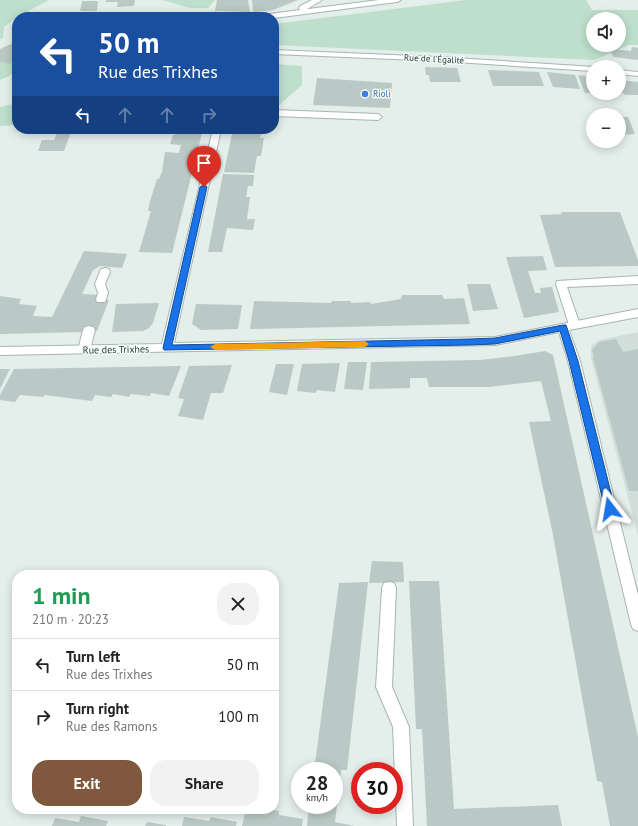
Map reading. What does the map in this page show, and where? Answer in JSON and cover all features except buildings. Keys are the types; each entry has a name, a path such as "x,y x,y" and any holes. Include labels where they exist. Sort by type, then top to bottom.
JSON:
{"street":[{"path":"304,11 303,8 306,5 318,0"},
{"path":"279,14 397,0"},
{"name":"Rue de l'Égalité","path":"279,52 440,59 586,69"},
{"path":"626,73 638,74"},
{"path":"279,113 378,117"},
{"path":"167,348 216,134"},
{"path":"101,299 103,293 100,284 105,272"},
{"path":"638,280 561,284 574,361 638,624"},
{"name":"Rue des Trixhes","path":"0,351 495,341 638,313"},
{"path":"84,350 89,330"},
{"path":"389,588 384,687 401,727 405,826"}],"shaded area":[{"path":"638,332 638,535 591,358 591,346 599,340"}],"green space":[{"path":"0,0 49,0 26,12 12,12 12,21 4,27 3,38 0,39"},
{"path":"163,0 215,0 208,8 189,8"},
{"path":"466,0 586,0 592,10 638,10 638,45 626,46 626,12 586,12 586,52 613,52 594,60 279,45 279,23"},
{"path":"0,58 12,63 12,73 0,80"},
{"path":"279,64 302,66 302,85 279,105"},
{"path":"12,104 12,125 0,126 0,107"}],"slow traffic":[{"path":"215,347 365,344"}],"place":[{"name":"Rioli","path":"365,94"}],"route":[{"path":"204,187 167,348 495,341 563,328 574,361 610,509"}]}
